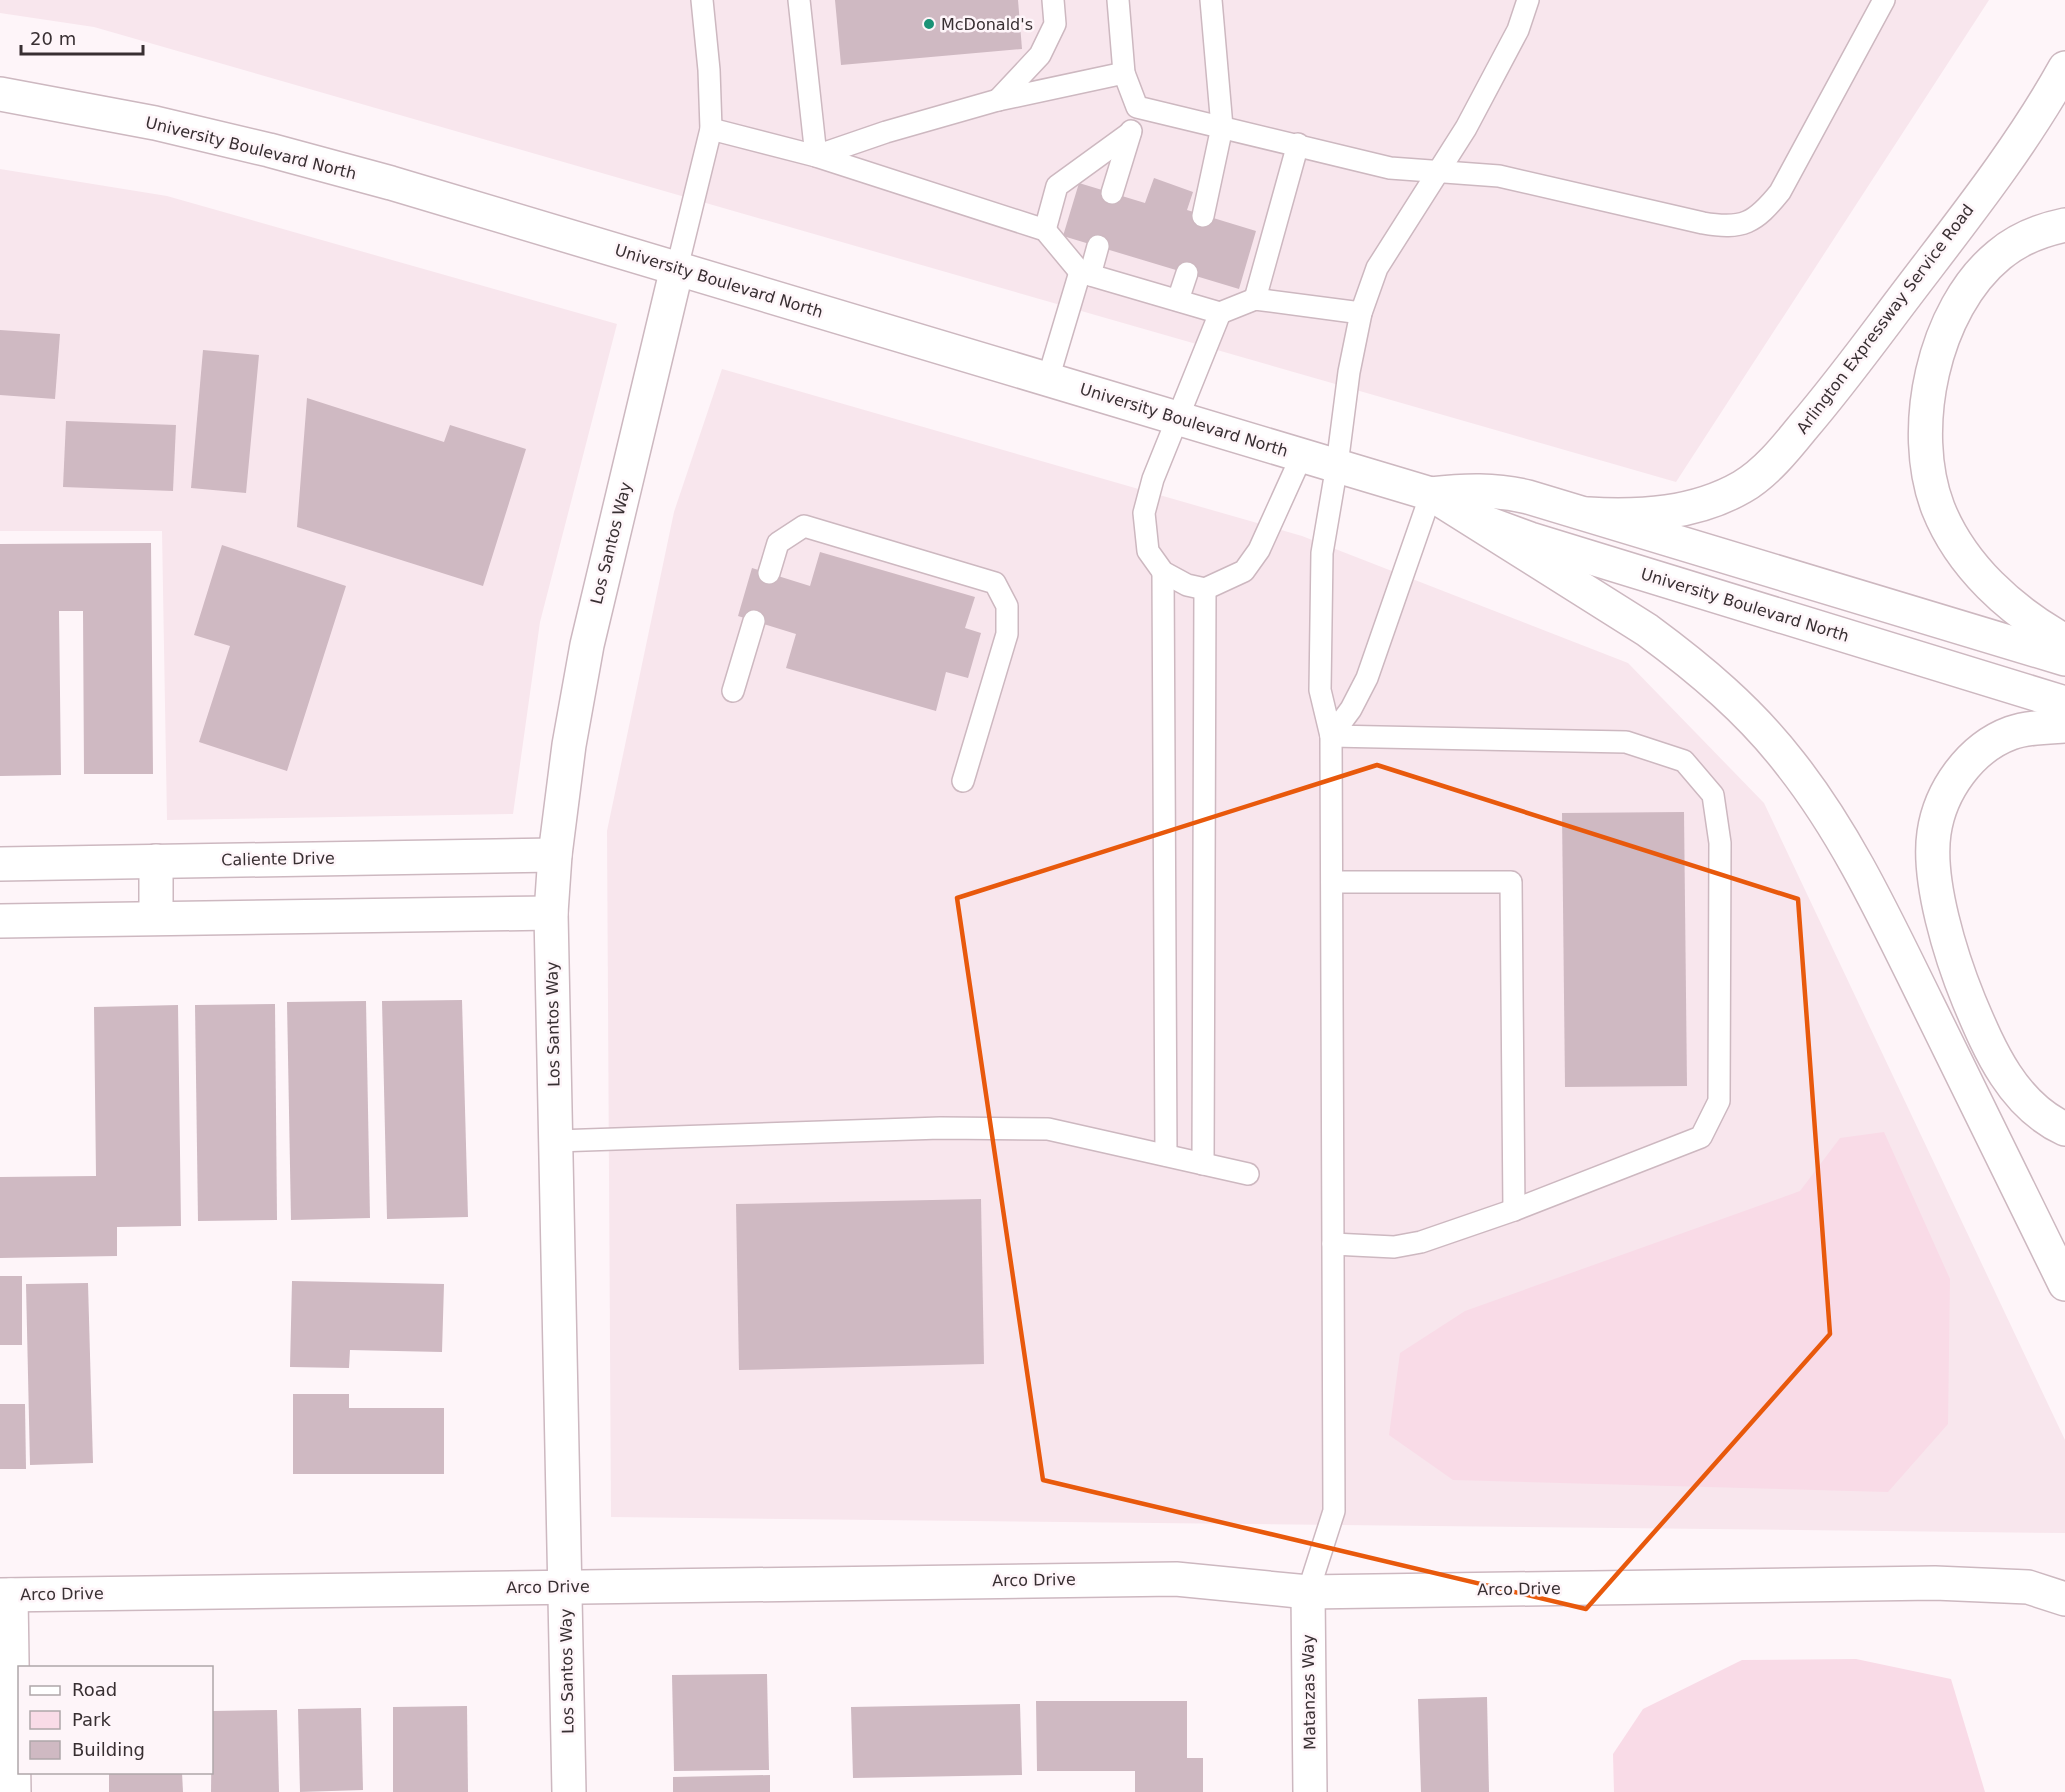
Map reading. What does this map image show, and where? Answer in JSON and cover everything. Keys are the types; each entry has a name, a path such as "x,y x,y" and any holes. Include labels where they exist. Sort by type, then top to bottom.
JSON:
{"main road":[{"name":"Arlington Expressway Service Road","path":"1588,514 1645,514 1698,505 1728,494 1761,472 1834,391 1999,170 2065,68"},
{"name":"University Boulevard North","path":"0,94 155,123 391,183 1431,494 1484,522 1530,539 2065,703"},
{"path":"2065,225 2042,231 2008,248 1987,268 1966,294 1948,327 1936,362 1927,400 1925,438 1929,473 1938,507 1964,552 1987,581 2013,607 2065,641"},
{"name":"Los Santos Way","path":"569,1792 551,913 555,855 569,744 587,645 677,268"},
{"name":"University Boulevard North","path":"1431,494 1482,489 1506,492 1588,514 2065,659"},
{"path":"1431,494 1663,641 1715,683 1789,761 1827,814 1880,908 2065,1284"},
{"path":"2065,726 2032,728 2012,733 2000,738 1973,758 1955,780 1941,805 1933,834 1933,849 1939,900 1954,962 1987,1040 2005,1076 2025,1101 2049,1120 2065,1129"},
{"name":"Caliente Drive","path":"0,864 555,855"},
{"path":"156,861 156,918"},
{"path":"0,921 551,913"},
{"name":"Arco Drive","path":"5,1595 1176,1579 1308,1592 1935,1583 2028,1587 2065,1599"},
{"name":"Matanzas Way","path":"1308,1592 1310,1792"},
{"path":"5,1595 14,1792"}],"lane":[{"path":"677,268 711,129 710,70 702,0"},
{"path":"799,0 816,156"},
{"path":"998,99 1040,55 1055,24 1053,0"},
{"path":"1113,194 1137,107 1124,73 1118,0"},
{"path":"1203,216 1222,127 1210,0"},
{"path":"1308,1592 1334,1511 1331,736 1320,690 1320,578 1328,510 1337,465 1349,372 1361,313 1377,268 1480,103 1518,30 1528,0"},
{"path":"1137,107 1390,168 1499,176 1709,224 1731,226 1744,224 1758,217 1780,192 1884,0"},
{"path":"816,156 886,132 998,99 1124,73"},
{"path":"711,129 816,156 1045,230 1085,273 1220,313 1255,299 1361,313"},
{"path":"1045,230 1057,186 1130,133"},
{"path":"1255,299 1298,144"},
{"path":"1048,379 1085,273 1098,246"},
{"path":"1178,300 1186,273"},
{"path":"1220,313 1176,418 1153,479 1144,513 1148,551 1163,572 1187,585 1205,589 1244,571 1258,550 1302,455"},
{"path":"1331,736 1343,723 1364,686 1431,494"},
{"path":"769,573 778,543 804,526 995,583 1007,606 1007,634 963,781"},
{"path":"1163,572 1166,1155"},
{"path":"1203,1164 1205,589"},
{"path":"733,691 754,621"},
{"path":"1331,736 1626,742 1684,761 1713,795 1720,843 1719,1101 1701,1137 1514,1210 1408,1246 1333,1244"},
{"path":"1332,882 1511,882 1514,1210"},
{"path":"556,1142 940,1128 1048,1129 1248,1174"}],"highlighted area":[{"path":"1377,765 1798,899 1830,1334 1586,1609 1043,1480 957,898"}],"shaded area":[{"path":"0,0 1989,0 1676,482 94,27 0,13"},
{"path":"0,169 167,196 617,324 540,622 513,814 167,820 162,531 0,531"},
{"path":"722,369 1302,536 1628,663 1764,803 2065,1440 2065,1533 611,1517 607,831 674,512"}],"green space":[{"path":"1884,1132 1950,1279 1948,1424 1888,1492 1453,1480 1389,1435 1400,1353 1465,1311 1800,1191 1840,1138"},
{"path":"1856,1659 1951,1679 1985,1792 1614,1792 1613,1754 1643,1709 1742,1660"}],"building":[{"name":"McDonald's","path":"835,0 1018,0 1022,49 841,65"},
{"path":"1154,178 1193,192 1187,210 1256,231 1239,289 1063,236 1079,183 1145,203"},
{"path":"0,330 60,334 55,399 0,395"},
{"path":"203,350 259,355 246,493 191,488"},
{"path":"307,398 444,442 450,425 526,449 483,586 297,527"},
{"path":"66,421 176,425 173,491 63,487"},
{"path":"151,543 153,774 84,774 83,611 59,611 61,775 0,776 0,544"},
{"path":"222,545 346,586 287,771 199,742 230,646 194,635"},
{"path":"820,552 975,597 965,628 981,633 968,678 946,672 936,711 786,668 796,634 738,616 752,568 810,586"},
{"path":"1684,812 1687,1086 1565,1087 1562,813"},
{"path":"462,1000 468,1217 387,1219 382,1001"},
{"path":"366,1001 370,1218 291,1220 287,1002"},
{"path":"275,1004 277,1220 198,1221 195,1005"},
{"path":"178,1005 181,1226 117,1227 117,1256 0,1258 0,1177 96,1176 94,1007"},
{"path":"981,1199 984,1364 739,1370 736,1204"},
{"path":"0,1276 22,1276 22,1345 0,1345"},
{"path":"292,1281 444,1284 442,1352 350,1350 349,1368 290,1367"},
{"path":"88,1283 93,1463 30,1465 26,1284"},
{"path":"293,1394 349,1394 349,1408 444,1408 444,1474 293,1474"},
{"path":"0,1404 25,1404 26,1469 0,1469"},
{"path":"767,1674 769,1770 674,1771 672,1675"},
{"path":"1487,1697 1489,1792 1421,1792 1418,1699"},
{"path":"1036,1701 1187,1701 1187,1758 1203,1758 1203,1792 1135,1792 1135,1771 1037,1771"},
{"path":"1020,1704 1022,1775 853,1778 851,1707"},
{"path":"467,1706 468,1792 393,1792 393,1707"},
{"path":"361,1708 363,1790 300,1792 298,1709"},
{"path":"277,1710 279,1792 211,1792 213,1711"},
{"path":"109,1774 182,1774 183,1792 109,1792"},
{"path":"770,1775 770,1792 673,1792 673,1777"}],"place":[{"name":"McDonald's","path":"929,24"}]}
